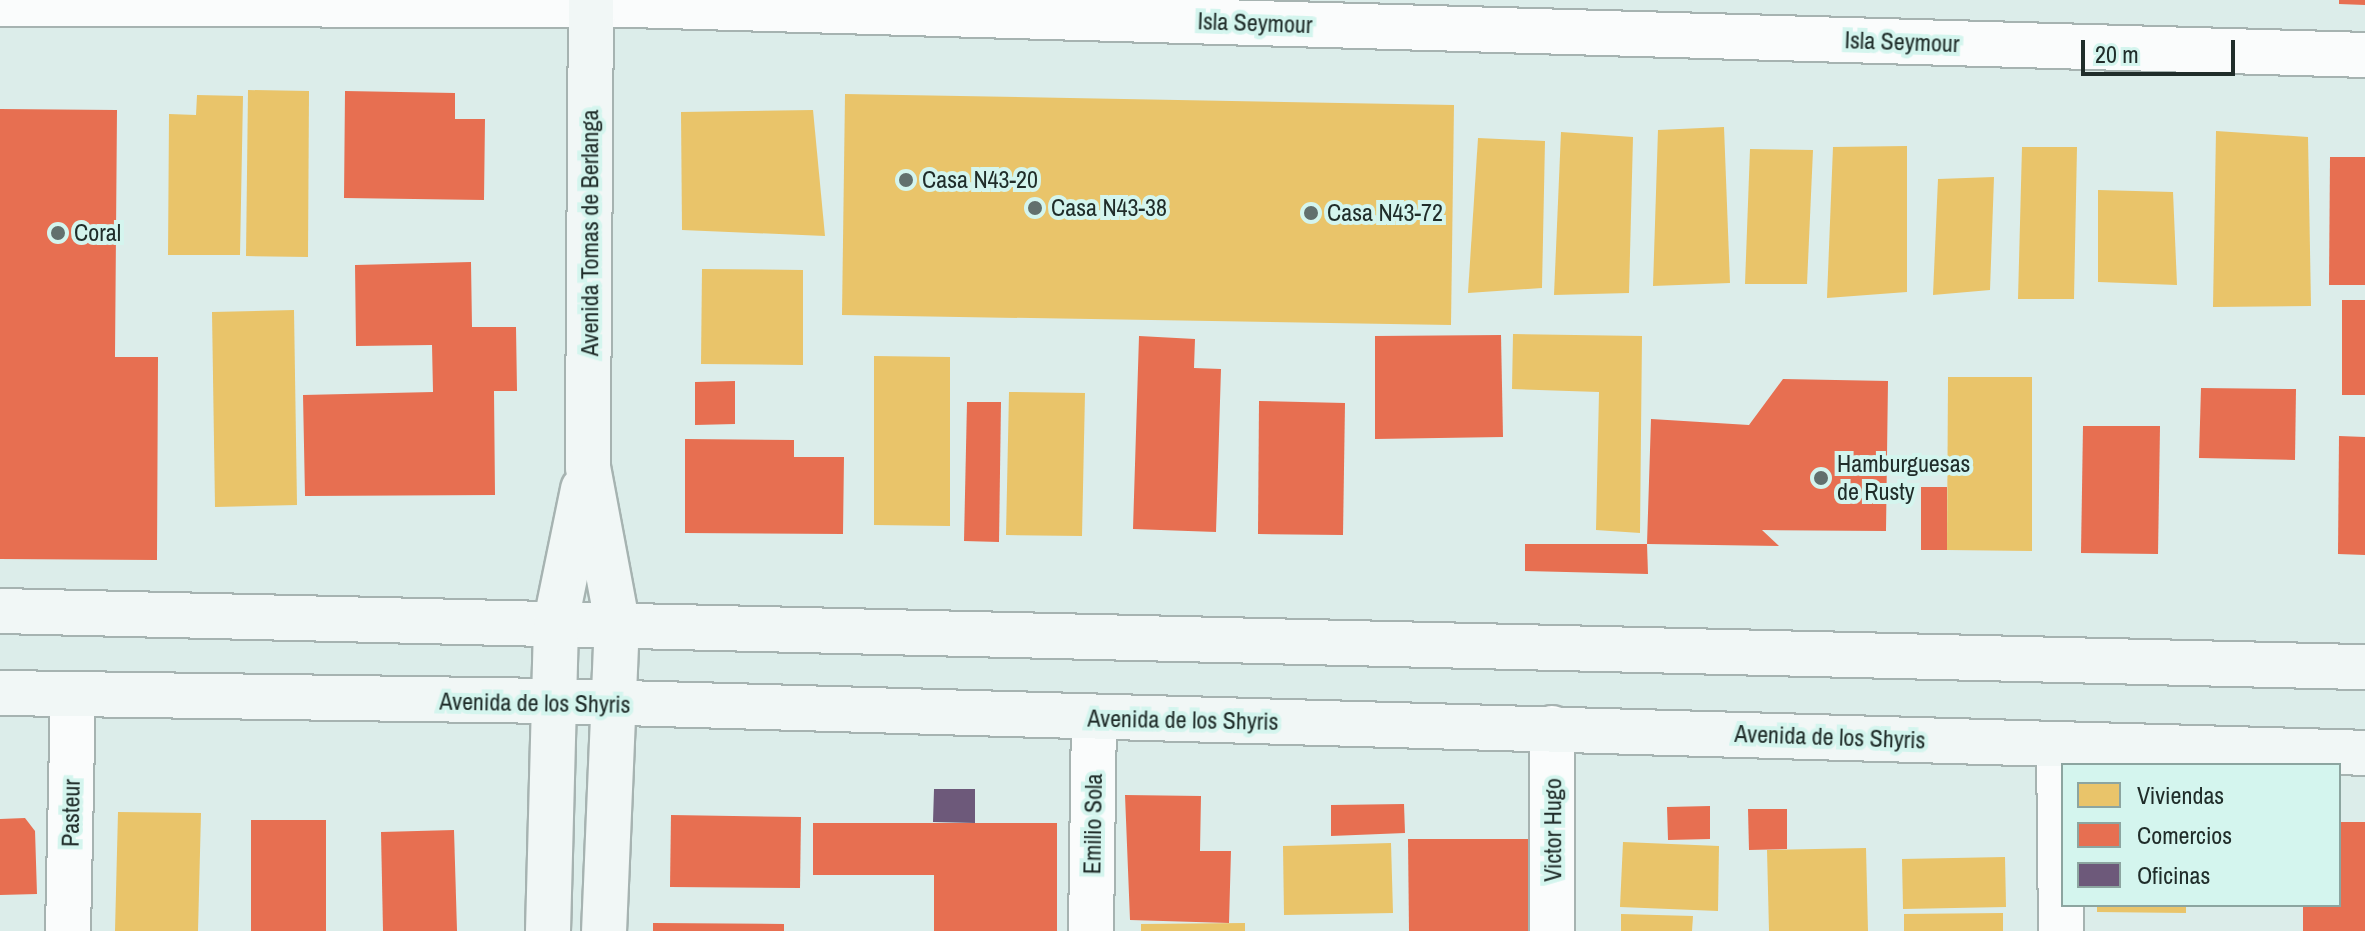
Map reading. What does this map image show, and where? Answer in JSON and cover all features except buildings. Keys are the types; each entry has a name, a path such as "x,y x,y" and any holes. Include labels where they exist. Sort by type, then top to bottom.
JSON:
{"main road":[{"name":"Avenida Tomas de Berlanga","path":"591,3 588,467 617,622 604,931"},
{"name":"Avenida Tomas de Berlanga","path":"548,931 556,621 588,467"},
{"path":"0,611 617,622 2365,667"},
{"name":"Avenida de los Shyris","path":"0,693 554,701 2365,753"}],"street":[{"name":"Isla Seymour","path":"0,4 591,3 2365,55"},
{"name":"Pasteur","path":"68,931 73,694"},
{"name":"Emilio Sola","path":"1091,931 1094,718"},
{"name":"Victor Hugo","path":"1552,728 1552,931"},
{"path":"2059,744 2061,931"}],"place":[{"name":"Casa N43-20","path":"906,180"},
{"name":"Casa N43-38","path":"1035,208"},
{"name":"Casa N43-72","path":"1311,213"},
{"name":"Coral","path":"58,233"},
{"name":"Hamburguesas de Rusty","path":"1821,478"}]}
